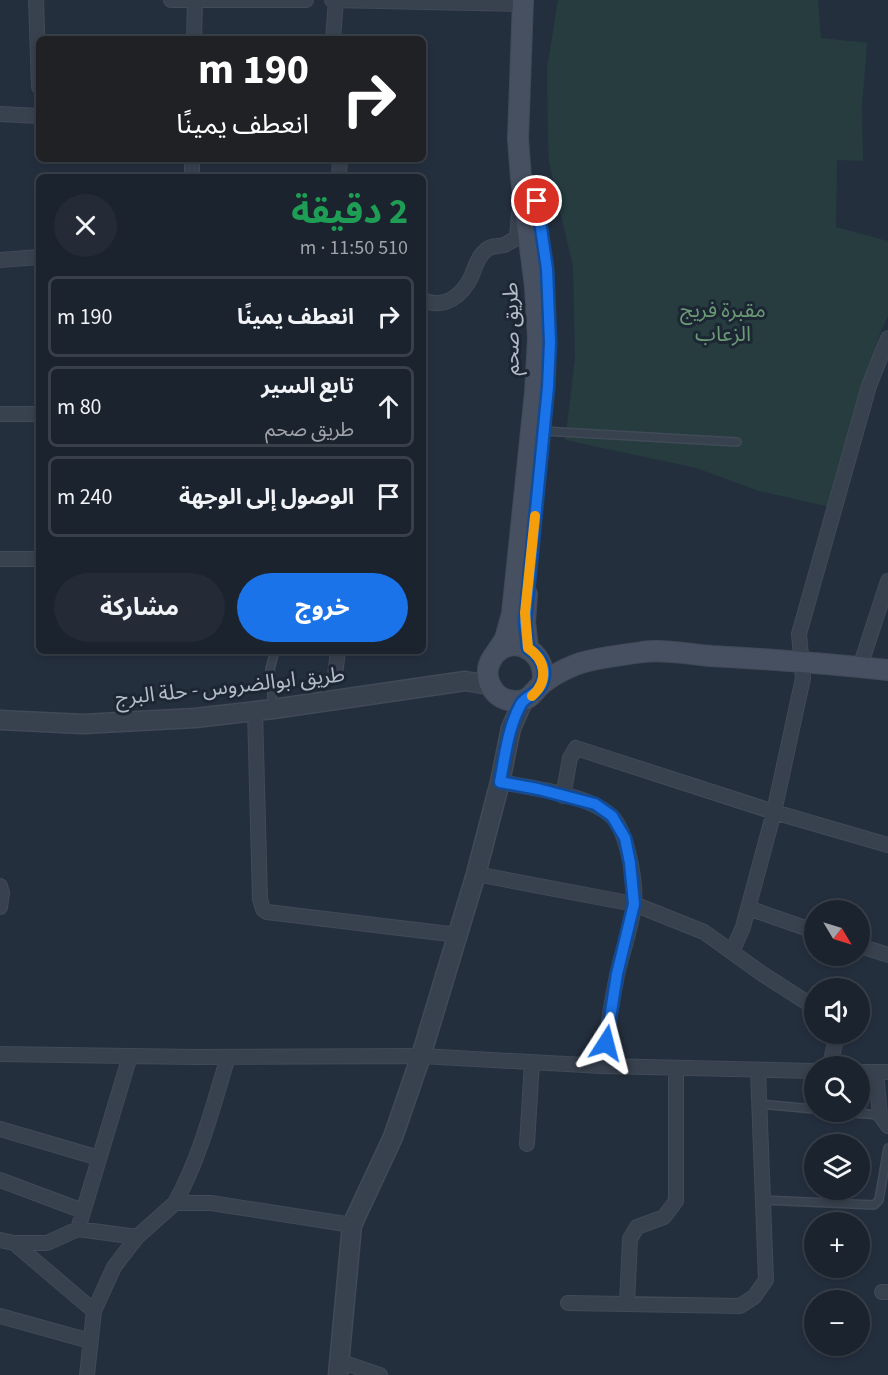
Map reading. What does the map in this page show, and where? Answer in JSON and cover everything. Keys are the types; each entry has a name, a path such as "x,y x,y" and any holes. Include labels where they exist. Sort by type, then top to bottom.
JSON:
{"main road":[{"name":"طريق صحم","path":"492,659 505,639 512,614 537,376 538,339 535,285 522,187 518,121 526,1"},
{"name":"طريق صحم","path":"526,1 532,170 546,261 550,318 548,387 525,613 534,653"},
{"path":"534,653 544,675 537,691 506,695 488,674 492,659 505,648 516,645 534,653 576,664"},
{"path":"542,684 576,664 646,652 801,661 888,670"}],"street":[{"path":"36,0 37,36"},
{"path":"171,0 306,0"},
{"path":"333,36 334,0 526,1"},
{"path":"194,36 195,1"},
{"path":"0,114 36,116"},
{"path":"426,301 435,304 452,300 469,280 482,253 491,246 504,245 517,238 522,187"},
{"path":"0,260 36,257"},
{"path":"732,952 743,927 774,812 803,678 799,634 869,386 888,338"},
{"path":"0,414 36,414"},
{"path":"0,560 36,559"},
{"path":"860,667 888,580"},
{"path":"335,675 338,654"},
{"name":"طريق ابوالضروس - حلة البرج","path":"465,681 492,659"},
{"name":"طريق ابوالضروس - حلة البرج","path":"0,720 83,724 195,718 465,681 506,695"},
{"path":"380,1375 338,1368 352,1225 393,1137 422,1056 476,874 500,782 511,728 506,695"},
{"path":"264,710 260,899 263,909 267,912 458,935"},
{"path":"563,796 570,758 576,748 774,812 888,845"},
{"path":"500,782 595,804 612,816 625,838 634,904 617,974 602,1066"},
{"path":"476,874 634,904 704,932 804,1001"},
{"path":"0,886 2,893 0,907"},
{"path":"748,908 804,928"},
{"path":"870,950 888,956"},
{"path":"0,1054 228,1057 422,1056 602,1066 804,1071"},
{"path":"78,1229 130,1056"},
{"path":"87,1375 94,1311 114,1267 137,1237 175,1203 185,1185 228,1057"},
{"path":"527,1144 532,1062"},
{"path":"627,1304 630,1239 638,1227 664,1216 676,1201 676,1068"},
{"path":"568,1303 740,1306 754,1297 766,1281 758,1070"},
{"path":"882,1072 884,1121"},
{"path":"0,1129 99,1158"},
{"path":"0,1180 84,1211"},
{"path":"175,1203 211,1203 352,1225"},
{"path":"7,1241 47,1243 78,1229 137,1237"},
{"path":"7,1241 94,1311"},
{"path":"0,1316 90,1341"}],"lane":[{"path":"543,431 737,442"},
{"path":"264,710 274,654"},
{"path":"759,1104 804,1108"},
{"path":"763,1200 874,1204 879,1200 888,1148"}],"green space":[{"name":"مقبرة فريج الزعاب","path":"558,0 818,0 821,38 867,43 862,105 863,161 837,160 836,227 888,241 888,316 879,336 830,507 759,491 696,468 565,440 575,359 573,267 549,162 548,141 547,68"}],"slow traffic":[{"path":"532,696 542,684 544,675 539,658 528,648 525,622 535,516"}],"route":[{"path":"537,201 547,269 550,342 548,387 525,622 528,648 539,658 544,675 537,691 523,701 511,728 500,782 595,804 612,816 625,838 634,904 617,974 606,1043"}]}
